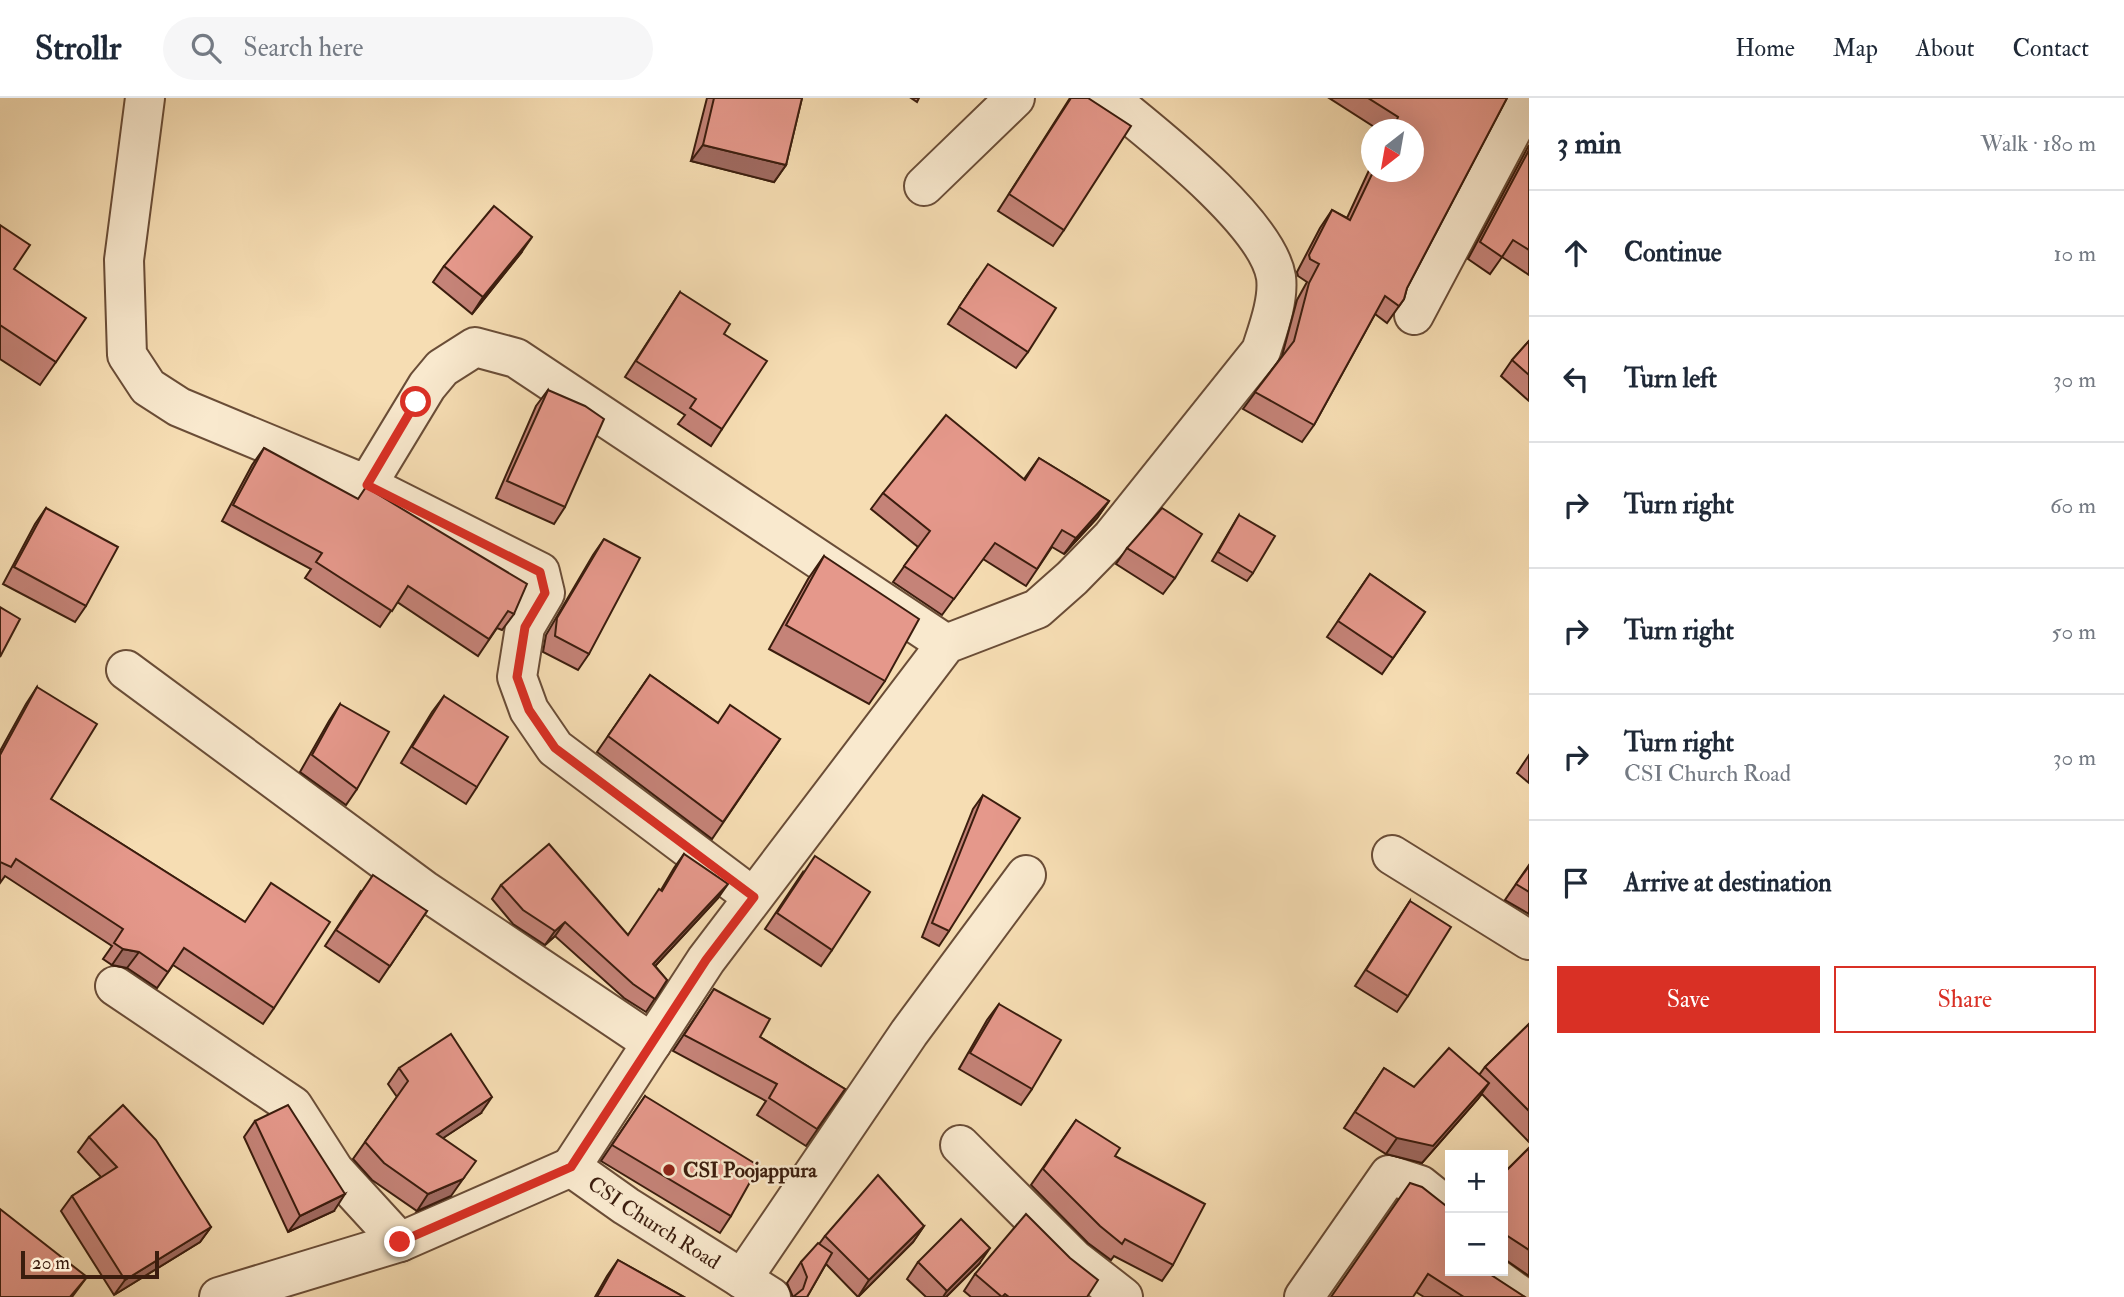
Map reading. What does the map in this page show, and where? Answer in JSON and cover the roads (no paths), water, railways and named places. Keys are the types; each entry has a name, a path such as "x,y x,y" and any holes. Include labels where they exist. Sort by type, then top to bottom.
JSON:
{"street":[{"path":"145,98 124,260 127,355 148,387 179,407 367,485 540,572 545,593 525,627 517,677 529,710 555,748 754,897"},
{"path":"924,186 1015,98"},
{"path":"571,1167 706,960 946,644 1037,608 1073,578 1112,537 1261,351 1270,321 1276,278 1262,243 1205,179 1110,98"},
{"path":"1414,315 1529,98"},
{"path":"367,485 416,402 442,368 475,347 506,355 516,358 946,644"},
{"path":"126,670 425,890 652,1042"},
{"path":"1392,855 1529,940"},
{"path":"756,1288 909,1033 1026,875"},
{"path":"115,986 293,1105 334,1170 400,1242"},
{"path":"960,1145 1074,1259 1123,1297"},
{"name":"CSI Church Road","path":"219,1297 400,1242 571,1167 626,1206 756,1288"},
{"path":"1304,1297 1389,1175 1420,1185 1445,1205"},
{"path":"1493,1276 1522,1297"}],"place":[{"name":"CSI Poojappura","path":"669,1170"}]}
